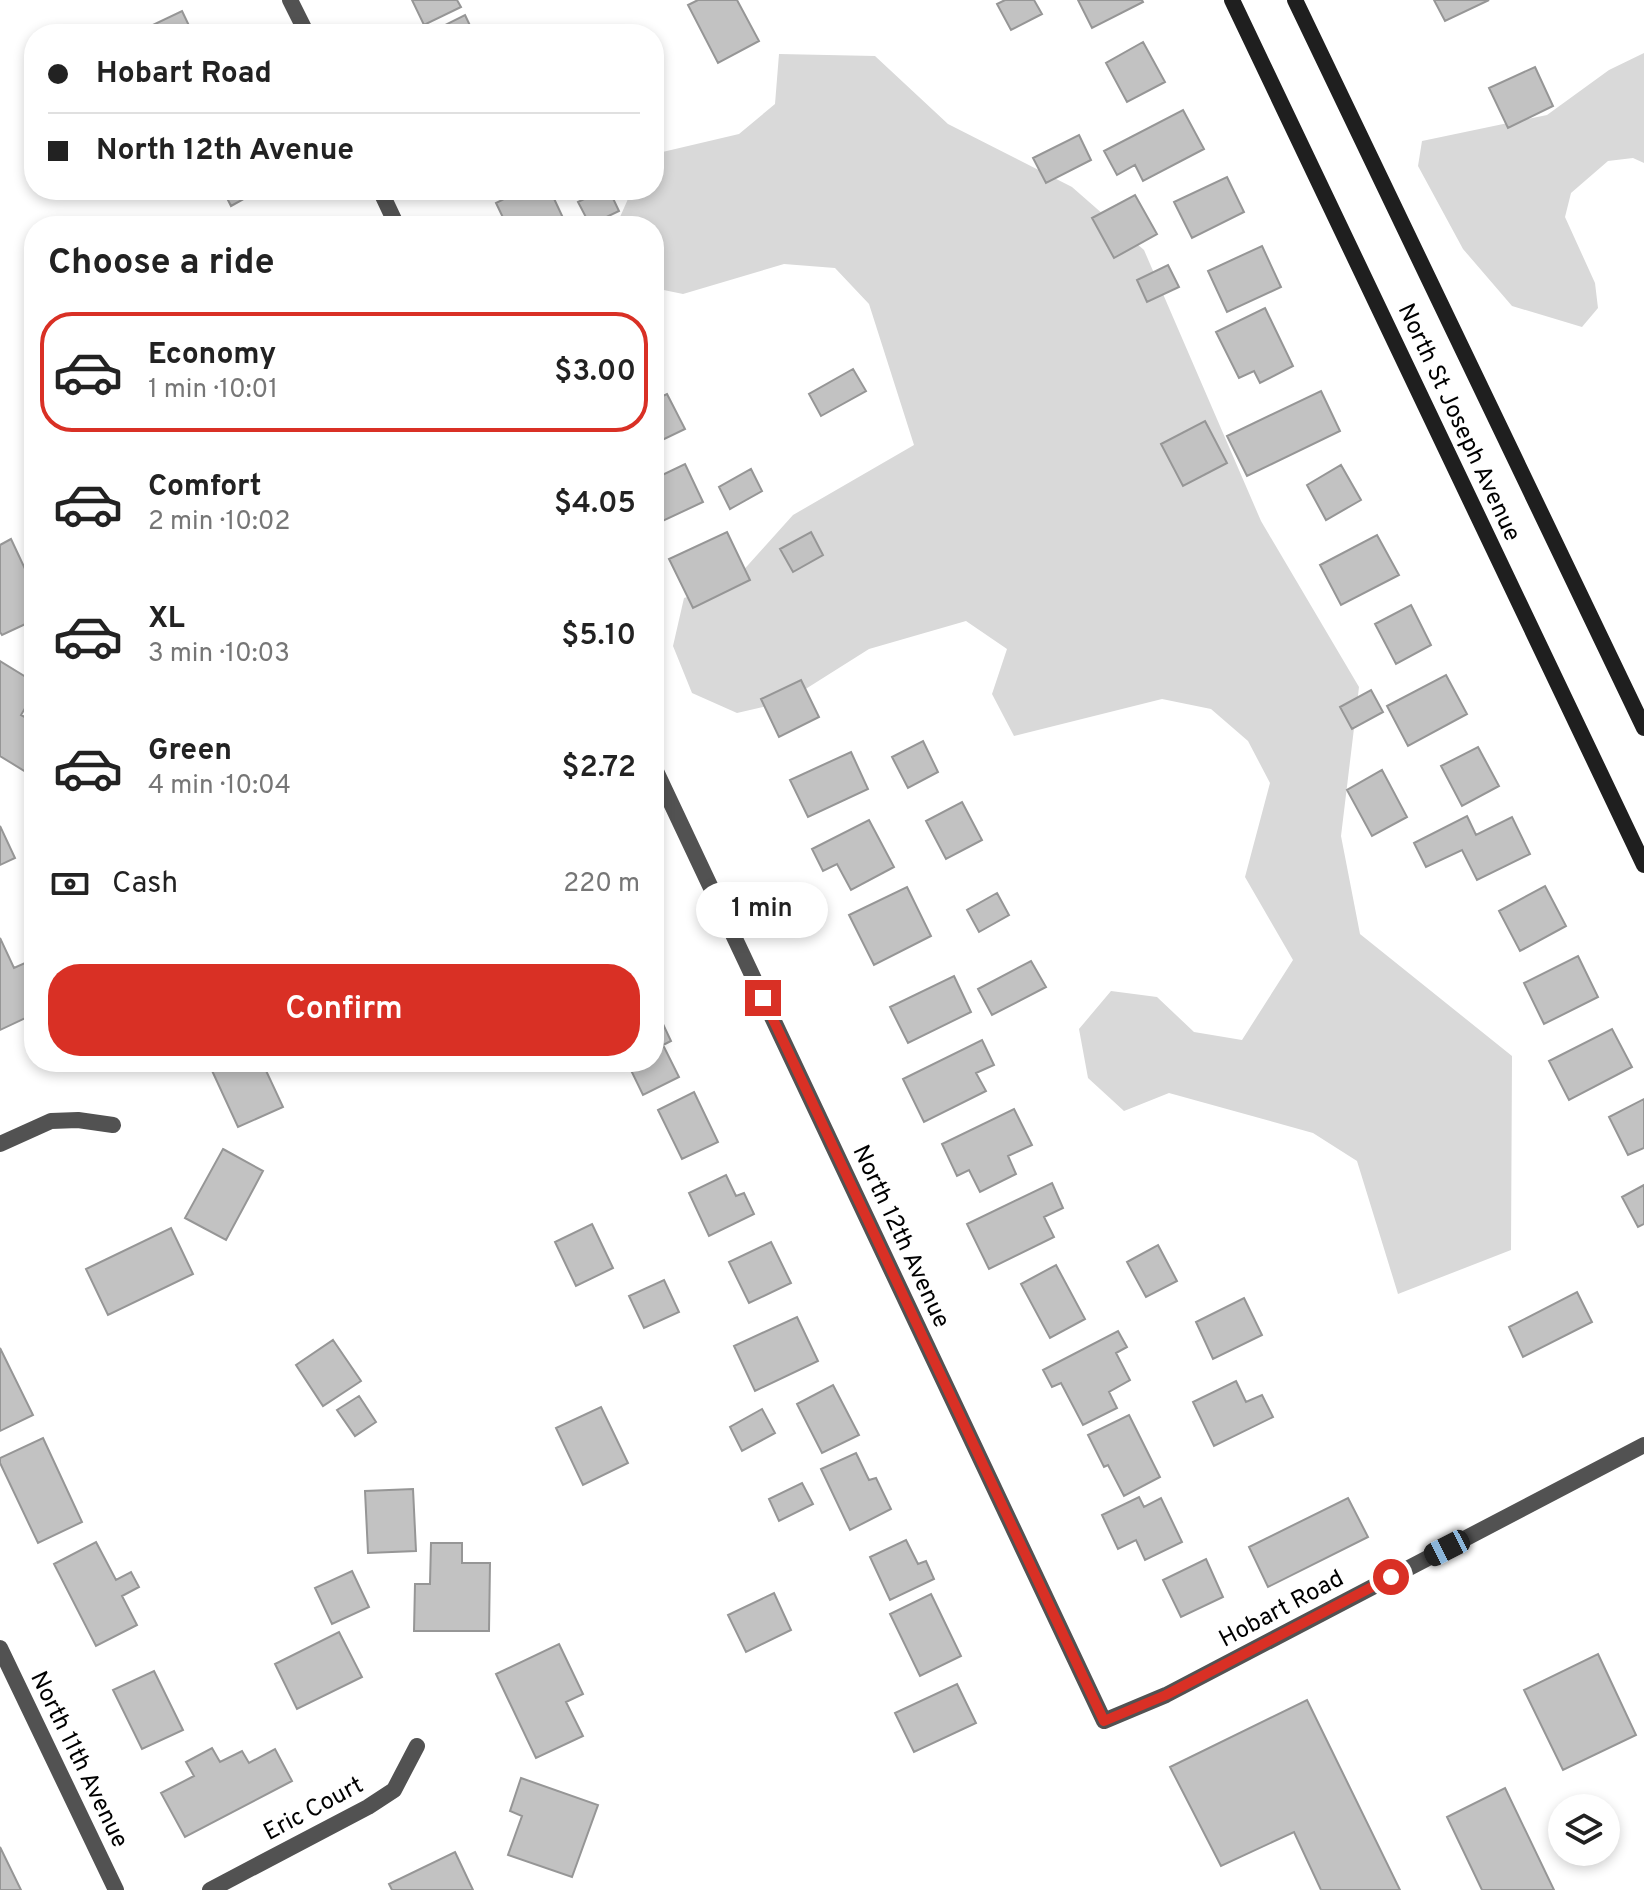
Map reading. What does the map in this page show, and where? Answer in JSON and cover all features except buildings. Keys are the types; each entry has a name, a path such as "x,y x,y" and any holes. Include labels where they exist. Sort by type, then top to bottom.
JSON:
{"main road":[{"name":"North St Joseph Avenue","path":"1232,0 1644,865"},
{"name":"North St Joseph Avenue","path":"1295,0 1644,728"}],"street":[{"path":"290,0 302,24"},
{"name":"North 12th Avenue","path":"664,788 1104,1721 1108,1719"},
{"path":"0,1144 51,1121 78,1120 113,1125"},
{"name":"Hobart Road","path":"1108,1719 1166,1695 1644,1445"},
{"name":"North 11th Avenue","path":"0,1648 116,1890"},
{"name":"Eric Court","path":"210,1890 368,1807 394,1790 417,1746"}],"shaded area":[{"path":"1644,53 1644,163 1633,158 1608,161 1571,193 1565,217 1595,283 1598,308 1582,327 1512,306 1463,249 1418,166 1422,141 1547,115 1609,70"},
{"path":"779,54 875,56 948,124 1072,187 1144,250 1261,521 1359,687 1341,836 1360,934 1512,1056 1511,1250 1398,1294 1357,1161 1313,1133 1169,1093 1124,1111 1088,1078 1079,1029 1111,991 1157,997 1194,1032 1242,1040 1293,960 1245,877 1270,783 1248,741 1211,709 1162,699 1014,736 992,694 1007,649 966,621 869,649 785,702 737,713 692,693 673,646 684,598 731,584 793,515 914,445 869,304 835,268 784,264 683,294 664,290 664,216 620,216 628,200 664,200 664,152 739,134 775,104"}],"route":[{"path":"763,998 1104,1721 1166,1695 1391,1577"}]}
